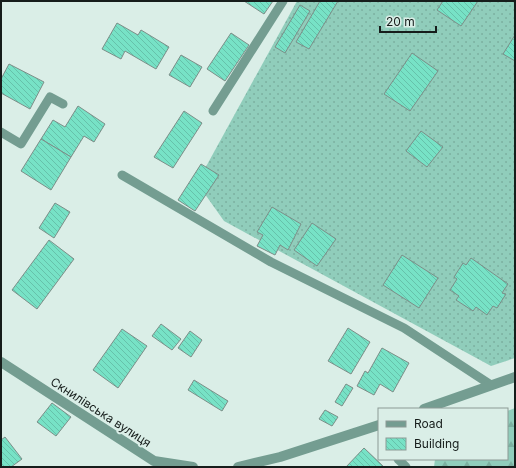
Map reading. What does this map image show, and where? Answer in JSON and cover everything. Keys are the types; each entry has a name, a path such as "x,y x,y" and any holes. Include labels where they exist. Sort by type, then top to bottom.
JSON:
{"street":[{"name":"Скнилівська вулиця","path":"1,362 152,464 193,467"},
{"path":"427,408 515,378"},
{"path":"238,467 280,457 378,425"}],"lane":[{"path":"213,111 283,1"},
{"path":"1,132 21,144 50,96 63,104"},
{"path":"122,175 271,262 404,328 491,385"}],"green space":[{"path":"297,1 515,1 515,358 491,366 224,221 197,183"},
{"path":"515,408 515,467 434,467 435,460 508,460 508,411"}],"building":[{"path":"244,1 273,1 264,14"},
{"path":"320,1 338,1 309,49 296,42"},
{"path":"443,1 478,1 461,26 437,10"},
{"path":"300,5 310,11 285,53 275,47"},
{"path":"117,23 138,35 141,30 169,47 156,69 125,51 121,59 102,49"},
{"path":"231,33 249,45 225,81 207,69"},
{"path":"515,35 515,61 503,54"},
{"path":"412,53 438,71 410,111 384,94"},
{"path":"181,55 202,67 190,87 169,75"},
{"path":"9,64 44,82 30,109 1,93 1,79"},
{"path":"78,106 105,124 94,142 84,136 71,157 41,139 53,120 65,127"},
{"path":"184,111 202,123 173,168 154,157"},
{"path":"421,131 443,147 427,167 406,151"},
{"path":"41,139 71,157 51,190 21,171"},
{"path":"201,164 219,175 195,211 178,200"},
{"path":"55,203 70,212 54,238 39,228"},
{"path":"272,207 301,224 288,250 280,245 275,255 257,246 263,235 257,232"},
{"path":"312,223 336,239 317,266 294,250"},
{"path":"49,240 74,259 37,309 12,290"},
{"path":"402,255 438,278 419,308 383,285"},
{"path":"471,258 508,284 502,293 506,294 497,308 493,306 487,315 476,307 473,311 456,300 459,296 450,290 457,279 454,277 463,263 466,265"},
{"path":"161,324 181,339 172,350 152,336"},
{"path":"348,328 370,342 351,374 328,361"},
{"path":"122,329 147,346 118,388 93,370"},
{"path":"190,331 202,340 191,357 178,348"},
{"path":"382,348 409,363 393,392 380,384 374,395 357,386 365,371 368,373"},
{"path":"194,380 228,401 222,411 188,390"},
{"path":"346,384 353,388 342,406 335,402"},
{"path":"52,403 71,417 56,436 37,422"},
{"path":"325,410 338,417 332,426 319,419"},
{"path":"5,437 22,459 11,467 1,467 1,440"},
{"path":"364,448 384,467 346,467"}]}
